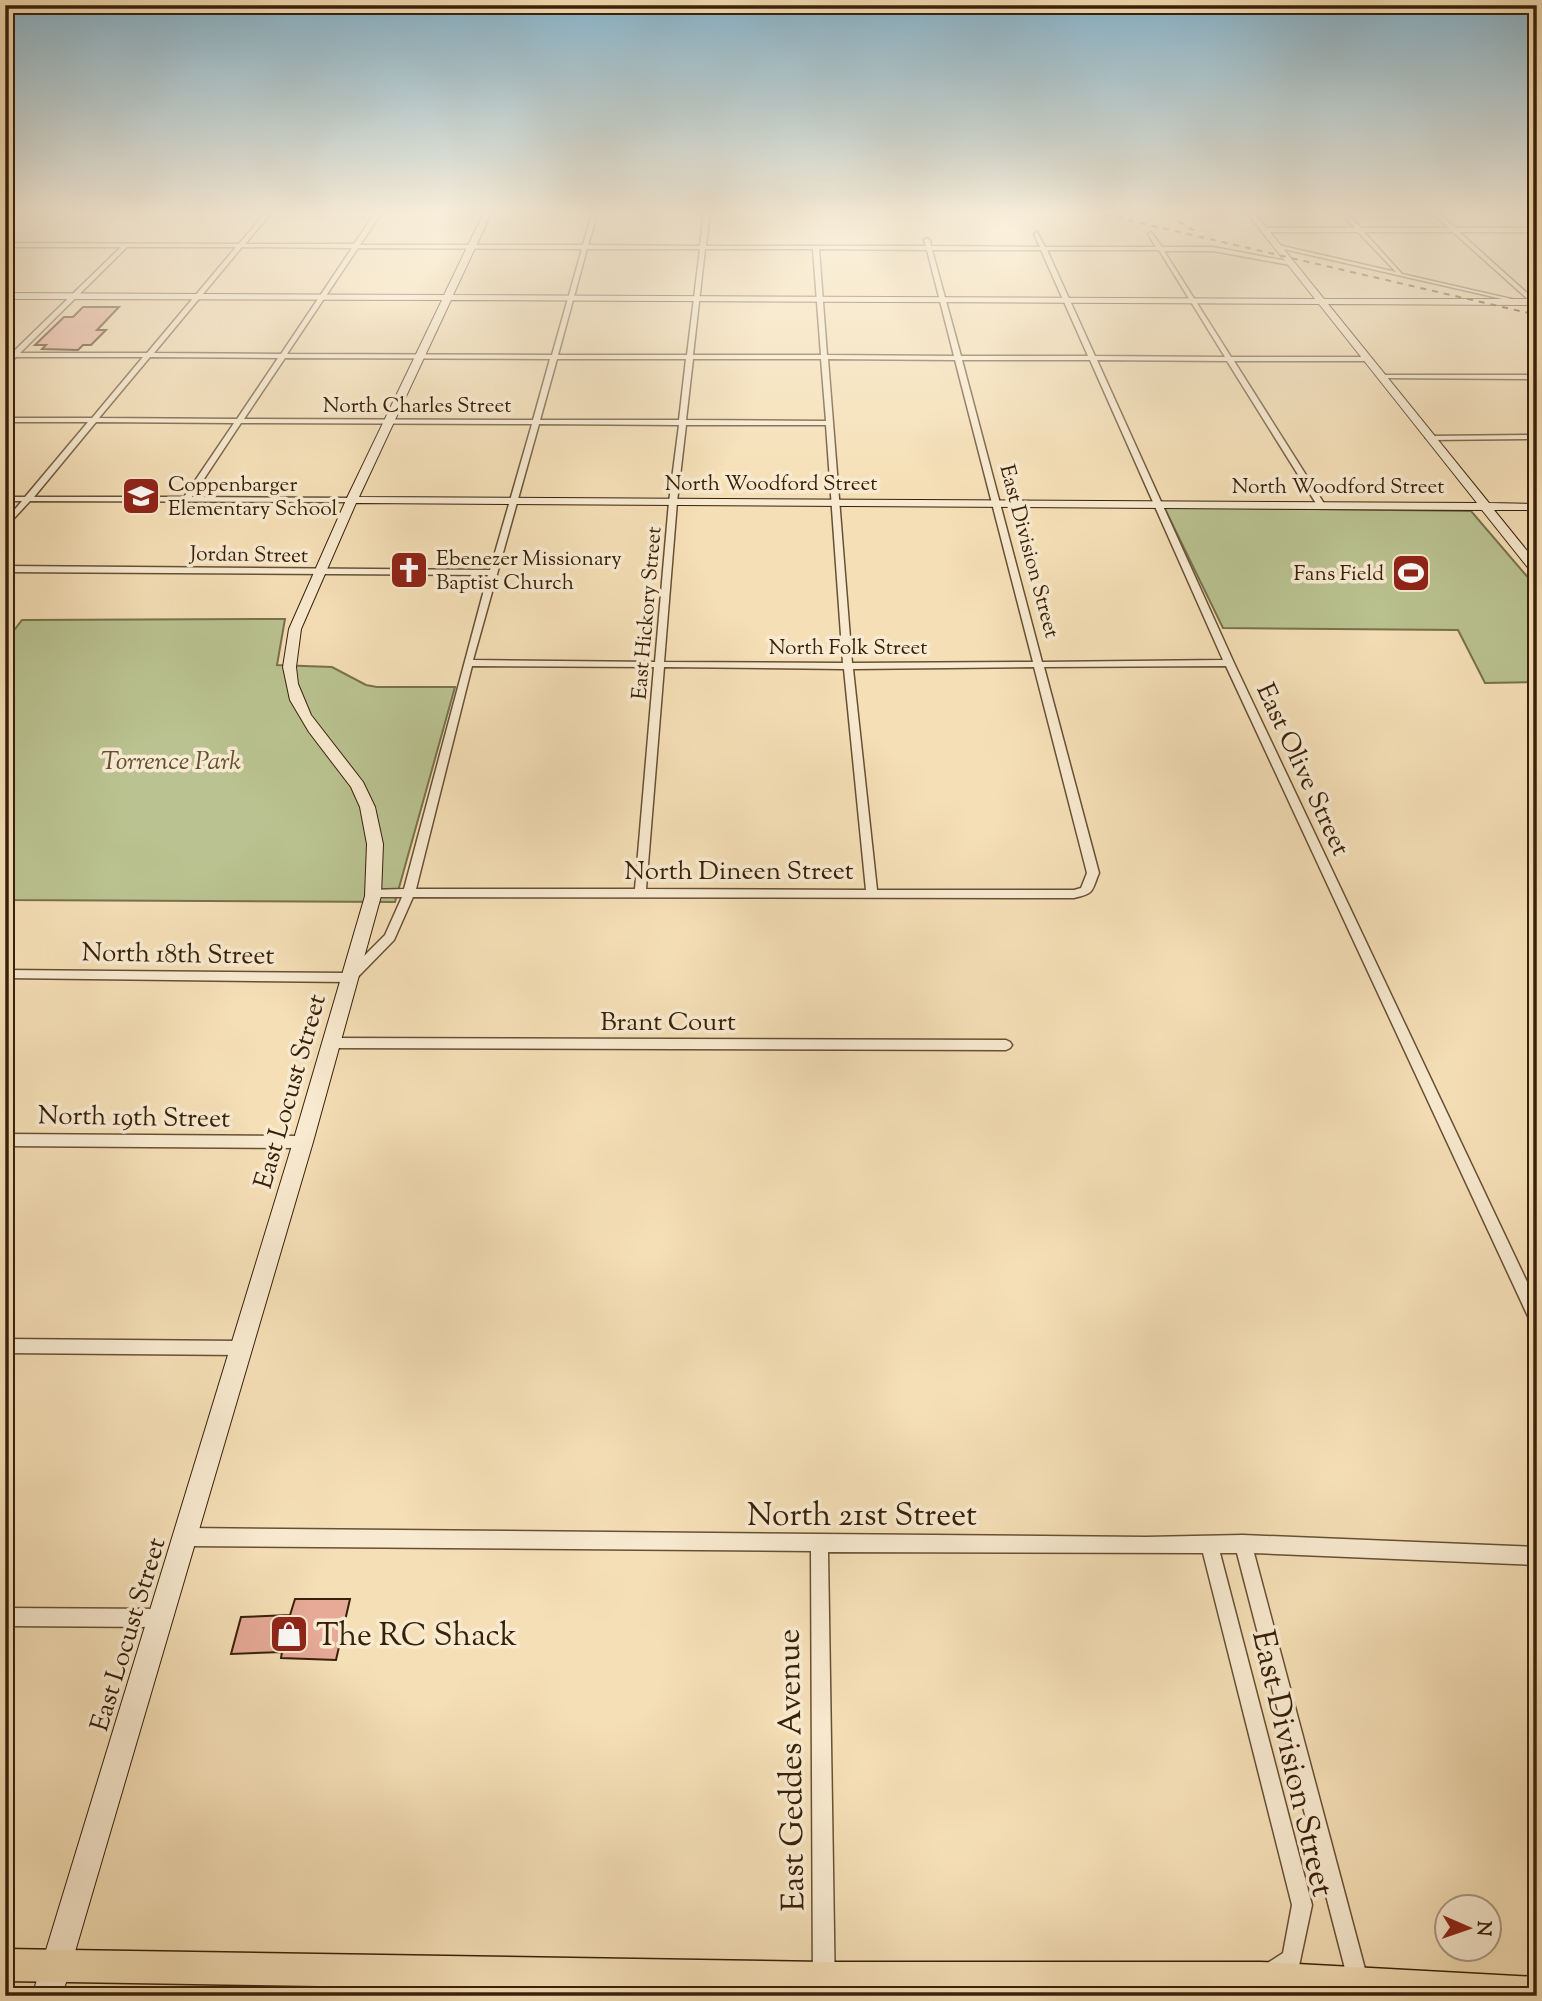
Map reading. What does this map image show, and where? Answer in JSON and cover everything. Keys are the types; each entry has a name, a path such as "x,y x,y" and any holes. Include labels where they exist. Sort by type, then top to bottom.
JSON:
{"main road":[{"path":"5,1965 56,1964 442,1984 824,1987 1261,1978 1355,1990 1537,1994"}],"street":[{"path":"5,364 65,305"},
{"path":"5,526 190,305"},
{"path":"187,499 317,305"},
{"path":"351,978 373,893 376,866 374,829 362,793 312,729 292,691 288,649 352,500 445,305"},
{"name":"East Locust Street","path":"47,1996 351,978 390,937 409,893 468,663 569,305"},
{"name":"East Hickory Street","path":"640,891 673,502 697,305"},
{"path":"819,305 848,666 872,894"},
{"name":"East Division Street","path":"943,305 1093,873"},
{"name":"East Olive Street","path":"1071,305 1156,504 1229,663 1537,1320"},
{"path":"1196,305 1321,505"},
{"path":"1324,305 1537,571"},
{"path":"5,355 1367,359"},
{"path":"1381,377 1537,377"},
{"name":"North Charles Street","path":"5,420 830,424"},
{"path":"1430,438 1537,437"},
{"name":"North Woodford Street","path":"5,499 1537,507"},
{"name":"Jordan Street","path":"5,569 493,573"},
{"name":"North Folk Street","path":"468,663 848,666 1229,663"},
{"name":"North Dineen Street","path":"373,893 640,891 1074,894 1086,891 1093,873"},
{"name":"North 18th Street","path":"5,974 351,978"},
{"name":"Brant Court","path":"331,1043 1006,1045"},
{"name":"North 19th Street","path":"5,1140 303,1142"},
{"path":"5,1346 242,1348"},
{"name":"North 21st Street","path":"186,1536 1210,1546 1242,1544 1537,1556"},
{"name":"East Geddes Avenue","path":"818,1543 824,1987"},
{"name":"East Division Street","path":"1242,1544 1355,1990"},
{"name":"East Division Street","path":"1210,1546 1302,1905 1292,1959 1261,1978"},
{"path":"5,1617 161,1618"}],"green space":[{"path":"1164,507 1471,511 1537,588 1537,682 1485,683 1458,630 1223,628"},
{"name":"Torrence Park","path":"285,619 277,665 332,667 366,685 377,687 455,687 395,902 5,900 5,642 22,620"}],"building":[{"path":"83,307 119,307 97,330 106,330 91,345 83,345 78,350 42,349 46,345 35,345 64,317 73,317"},
{"name":"The RC Shack","path":"295,1599 350,1599 336,1660 281,1658 282,1652 231,1654 241,1617 290,1615"}],"railway":[{"path":"1496,305 1537,315"}],"place":[{"name":"Coppenbarger Elementary School","path":"141,496"},
{"name":"Ebenezer Missionary Baptist Church","path":"409,570"},
{"name":"Fans Field","path":"1411,573"},
{"name":"The RC Shack","path":"289,1634"}]}
